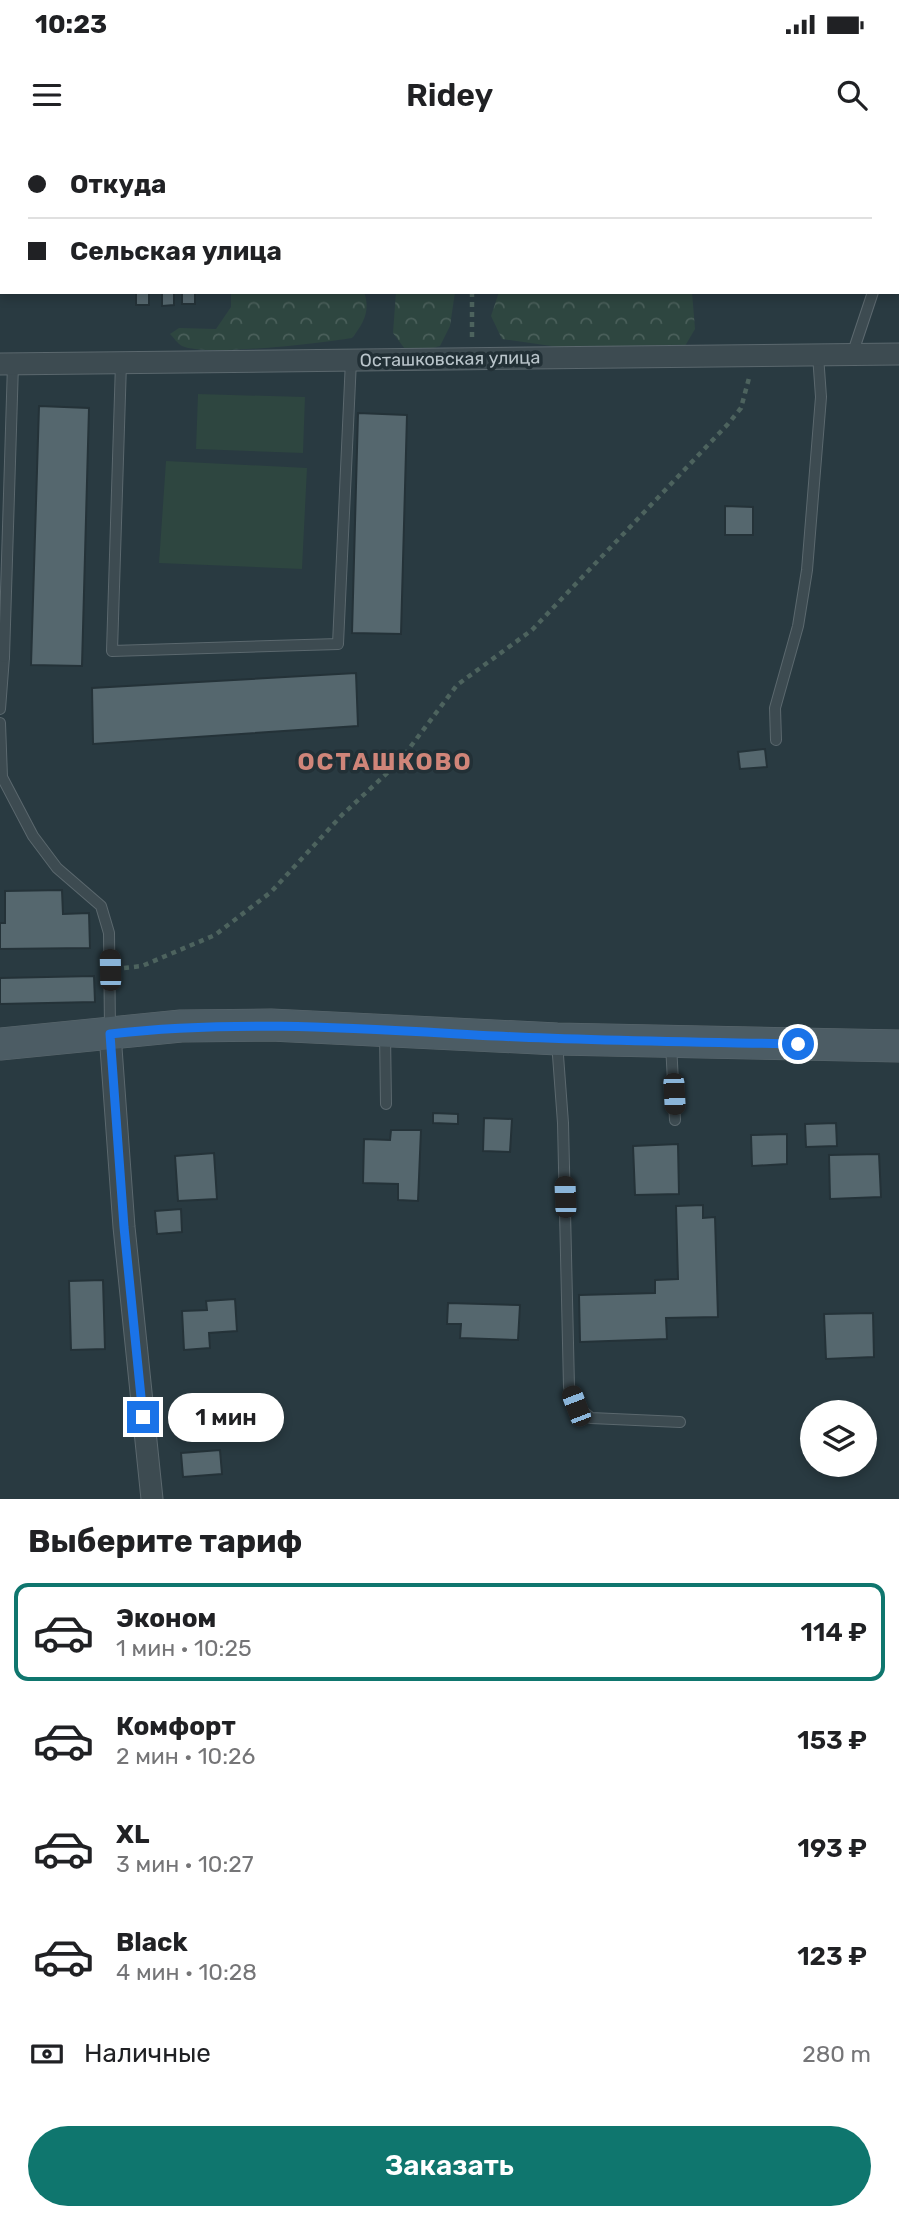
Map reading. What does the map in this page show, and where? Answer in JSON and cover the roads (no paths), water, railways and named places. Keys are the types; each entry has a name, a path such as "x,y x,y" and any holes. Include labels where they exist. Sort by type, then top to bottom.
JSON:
{"street":[{"name":"Осташковская улица","path":"6,364 899,354"},
{"path":"0,1044 181,1026 271,1025 557,1039 899,1046"},
{"path":"110,1034 124,1227 152,1499"}],"lane":[{"path":"852,355 872,294"},
{"path":"776,740 775,708 798,626 807,570 821,397 818,355"},
{"path":"121,363 112,651 338,644 351,360"},
{"path":"0,709 6,364"},
{"path":"0,723 2,778 33,836 57,868 101,906 110,933 110,1034"},
{"path":"385,1031 386,1104"},
{"path":"557,1039 563,1123 569,1387 576,1406 591,1418 680,1422"},
{"path":"671,1041 675,1120"}],"district":[{"name":"ОСТАШКОВО","path":"385,762"}]}
